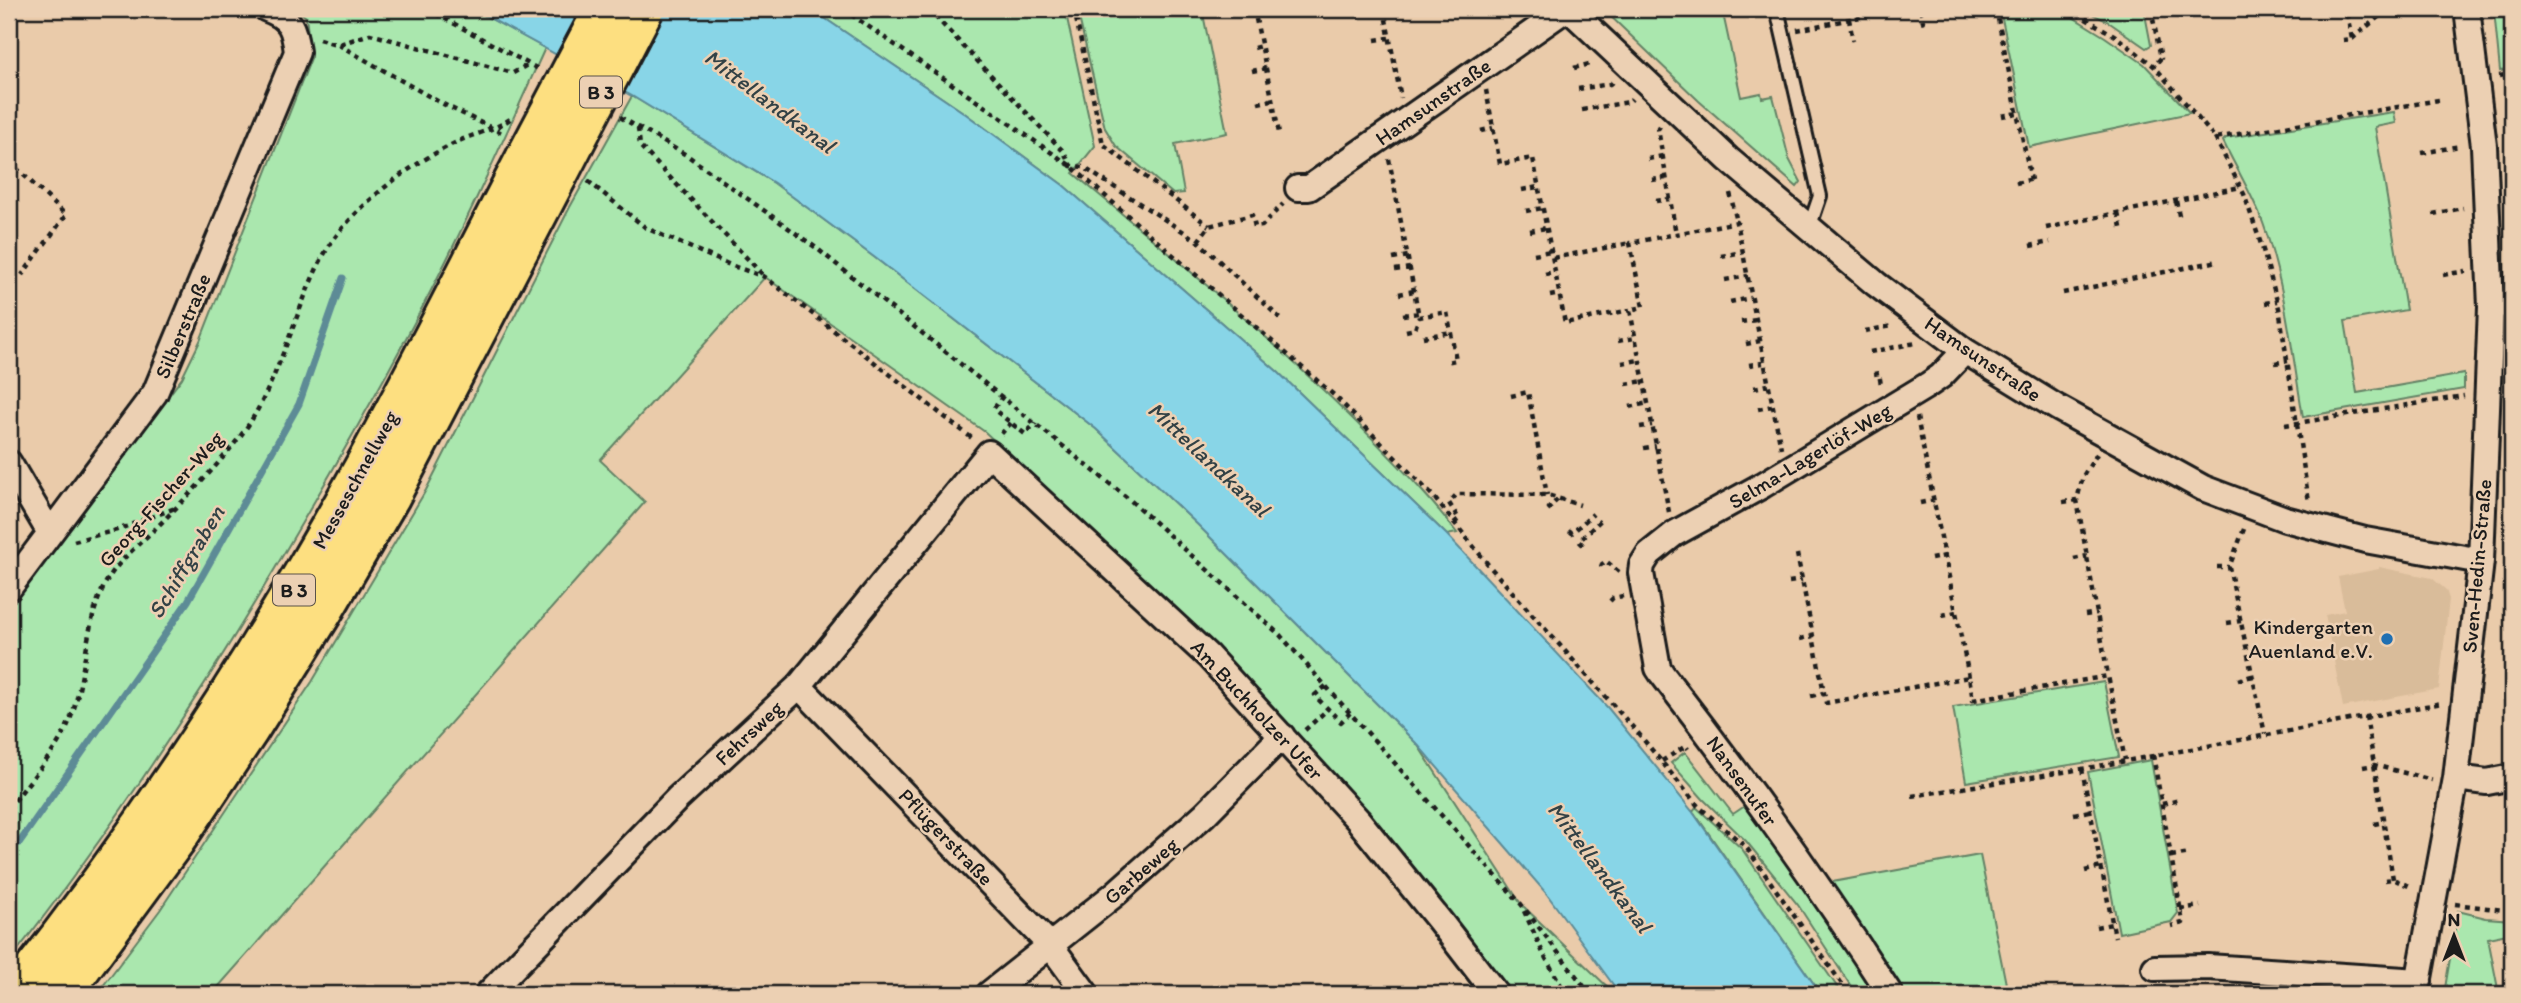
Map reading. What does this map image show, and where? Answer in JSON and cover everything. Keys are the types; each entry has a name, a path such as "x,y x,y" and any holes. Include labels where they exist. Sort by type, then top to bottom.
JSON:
{"highway":[{"name":"Messeschnellweg","path":"15,994 143,827 218,714 355,483 558,172 604,9"},
{"name":"Messeschnellweg","path":"62,994 182,830 322,613 390,497 644,9"}],"street":[{"name":"Silberstraße","path":"9,588 155,393 296,52 295,32 282,15 267,9"},
{"name":"Hamsunstraße","path":"1298,188 1309,188 1567,9 1728,159 1877,284 1965,351 2058,408 2203,488 2285,519 2365,540 2481,562"},
{"name":"Sven-Hedin-Straße","path":"2418,987 2444,778 2481,562 2502,304 2467,9"},
{"name":"Selma-Lagerlöf-Weg","path":"1649,554 1674,534 1763,485 1918,391 1941,376 1965,351"},
{"name":"Fehrsweg","path":"488,994 678,798 799,686 995,443"},
{"name":"Am Buchholzer Ufer","path":"995,443 1291,735 1496,994"},
{"path":"9,463 50,533"},
{"name":"Nansenufer","path":"1649,554 1642,565 1641,573 1658,667 1855,940 1890,994"},
{"name":"Pflügerstraße","path":"799,686 1052,946 1086,994"},
{"name":"Garbeweg","path":"989,994 1052,946 1205,814 1291,735"},
{"path":"2444,778 2487,782 2512,777"},
{"path":"2155,968 2208,967 2418,987"}],"lane":[{"path":"1777,9 1820,196 1809,228"}],"path":[{"name":"Georg-Fischer-Weg","path":"9,809 70,720 81,688 92,623 106,584 120,564 208,476 248,425 277,367 316,269 338,233 372,198 413,166 459,141 495,130 439,102 339,45 370,34 513,73 529,64 427,9"},
{"path":"843,9 1071,166 1335,396 1413,474 1698,806 1746,847 1849,994"},
{"path":"928,9 1063,152 1071,166"},
{"path":"1074,9 1102,144 1209,226"},
{"path":"1254,9 1279,134"},
{"path":"1384,9 1401,99"},
{"path":"1783,33 1899,9"},
{"path":"1920,9 1924,25"},
{"path":"1996,9 2033,180 2016,183"},
{"path":"2068,9 2114,36 2154,66 2215,138 2240,187 2263,250 2277,301 2310,499 2308,506"},
{"path":"2151,9 2161,58 2154,66"},
{"path":"2346,9 2352,39"},
{"path":"2343,40 2352,39 2388,9"},
{"path":"1849,19 1853,41"},
{"path":"1375,40 1390,37"},
{"path":"1254,48 1261,46"},
{"path":"1574,68 1594,62"},
{"path":"1252,71 1266,68"},
{"path":"1387,72 1396,70"},
{"path":"1476,72 1484,82 1500,164 1533,158 1565,323 1643,307 1630,243"},
{"path":"2496,76 2512,74"},
{"path":"1578,89 1610,85 1613,81"},
{"path":"1582,110 1629,102 1632,99"},
{"path":"1258,103 1272,100"},
{"path":"2215,138 2439,100"},
{"path":"2002,116 2017,113"},
{"path":"1661,125 1658,129 1676,234"},
{"path":"1011,423 995,443 847,339 765,277 640,146 637,127 688,156 816,247 1130,500 1280,635 1521,904 1590,994"},
{"path":"1480,131 1493,128"},
{"path":"2422,153 2460,146"},
{"path":"1387,151 1419,315 1415,329 1406,331"},
{"path":"1648,159 1663,156"},
{"path":"9,161 66,215 22,275"},
{"path":"1071,166 1083,167 1198,242 1284,322"},
{"path":"558,172 646,228 730,265 765,277"},
{"path":"1652,180 1667,178"},
{"path":"1522,190 1538,187"},
{"path":"2046,228 2240,187"},
{"path":"1198,242 1209,226 1252,215 1255,227 1262,226 1298,188"},
{"path":"1730,188 1778,439 1785,460"},
{"path":"1656,201 1670,199"},
{"path":"2176,201 2180,220"},
{"path":"1526,211 1543,208"},
{"path":"2433,214 2464,208"},
{"path":"2118,213 2122,232"},
{"path":"1552,258 1737,222"},
{"path":"1530,232 1547,228"},
{"path":"2030,246 2050,242"},
{"path":"1534,254 1551,251"},
{"path":"1721,256 1743,251"},
{"path":"1393,259 1408,256"},
{"path":"2063,293 2218,261"},
{"path":"1395,270 1410,268"},
{"path":"2443,275 2467,271"},
{"path":"1545,274 1555,272"},
{"path":"1725,280 1748,276"},
{"path":"1399,295 1415,291"},
{"path":"1550,296 1560,294"},
{"path":"1730,302 1751,298"},
{"path":"2265,303 2277,301"},
{"path":"1630,310 1674,534"},
{"path":"1403,315 1447,312 1456,360 1446,362"},
{"path":"1741,322 1756,320"},
{"path":"1865,331 1892,326 1895,322"},
{"path":"1423,337 1451,332"},
{"path":"1618,341 1635,338"},
{"path":"1870,352 1916,344 1918,340"},
{"path":"1746,344 1760,341"},
{"path":"1622,363 1639,359"},
{"path":"2275,363 2288,361"},
{"path":"1749,365 1763,363"},
{"path":"1626,384 1644,381"},
{"path":"1754,388 1768,385"},
{"path":"1511,396 1528,393 1547,495"},
{"path":"2285,425 2468,396"},
{"path":"1003,397 994,408 1011,423 1026,434 1036,423"},
{"path":"1630,407 1648,403"},
{"path":"1758,408 1772,406"},
{"path":"1916,409 1973,700 2108,676"},
{"path":"1525,421 1533,420"},
{"path":"1640,427 1652,425"},
{"path":"1529,439 1536,438"},
{"path":"1644,448 1656,446"},
{"path":"2097,453 2083,476 2077,500 2125,760"},
{"path":"1533,458 1540,457"},
{"path":"1454,523 1459,519 1449,503 1457,494 1547,495 1580,505"},
{"path":"1551,510 1549,508 1559,499"},
{"path":"1920,503 1934,500"},
{"path":"2063,502 2077,500"},
{"path":"50,533 59,544 117,530 177,507"},
{"path":"1569,530 1572,533 1592,514"},
{"path":"1583,545 1578,541 1601,520"},
{"path":"2245,524 2229,567 2265,734"},
{"path":"1797,554 1826,703 1969,677"},
{"path":"1931,559 1945,556"},
{"path":"2074,559 2087,556"},
{"path":"2217,567 2229,567"},
{"path":"1789,582 1802,580"},
{"path":"1942,615 1956,612"},
{"path":"2085,615 2097,613"},
{"path":"2227,623 2241,621"},
{"path":"1800,639 1813,636"},
{"path":"2238,680 2252,676"},
{"path":"1326,686 1315,695 1341,722 1350,713"},
{"path":"1811,696 1824,693"},
{"path":"1912,796 2082,769 2443,702"},
{"path":"1291,735 1328,709"},
{"path":"2366,716 2393,879"},
{"path":"2153,755 2183,923 2171,926"},
{"path":"2363,767 2374,765 2444,778"},
{"path":"2082,769 2115,937"},
{"path":"2162,804 2179,800"},
{"path":"2074,814 2090,811"},
{"path":"2374,824 2384,822"},
{"path":"2171,856 2190,853"},
{"path":"2085,871 2101,867"},
{"path":"2385,880 2393,879 2413,888"},
{"path":"1521,904 1544,955 1566,994"},
{"path":"2455,904 2512,911"},
{"path":"2180,909 2200,906"},
{"path":"2095,927 2112,924"}],"shaded area":[{"name":"Kindergarten Auenland e.V.","path":"2379,567 2432,578 2446,590 2449,599 2439,689 2343,707 2325,615 2345,611 2338,577"}],"green space":[{"path":"296,9 473,9 545,48 486,177 407,336 252,608 119,813 9,961 9,607 182,378 200,341 311,58 306,17"},
{"path":"811,9 1065,9 1095,146 1073,173 1289,358 1409,476 1457,533 1447,535 1278,372 1063,185 963,112"},
{"path":"1077,9 1202,9 1227,133 1175,144 1184,193 1173,194 1116,146 1105,128"},
{"path":"1603,9 1722,9 1741,97 1761,93 1762,98 1773,96 1789,159 1801,182 1797,187 1699,101"},
{"path":"2000,9 2056,9 2066,13 2144,64 2190,113 2029,147"},
{"path":"2082,9 2144,9 2151,45 2146,48 2107,21"},
{"path":"2512,9 2512,69 2500,71 2494,10"},
{"path":"632,96 774,183 1096,429 1198,525 1417,744 1521,904 1615,994 1510,994 1291,729 1122,560 985,432 765,277 600,460 645,502 212,994 97,994 160,910 312,682 426,490 570,207"},
{"path":"2394,112 2396,123 2375,127 2406,310 2345,321 2357,393 2464,374 2464,389 2303,417 2287,318 2271,246 2254,202 2223,141 2226,138"},
{"path":"2104,682 2119,757 1966,782 1953,707"},
{"path":"1685,752 1733,814 1748,804 1878,994 1856,994 1798,905 1746,841 1671,763"},
{"path":"2151,760 2178,913 2171,922 2119,933 2088,772"},
{"path":"1696,807 1742,849 1842,994 1821,994 1693,811"},
{"path":"1980,855 2008,994 1904,994 1827,883"},
{"path":"2458,911 2486,918 2512,920 2512,933 2488,938 2499,994 2444,994"}],"water":[{"name":"Mittellandkanal","path":"473,9 811,9 963,112 1063,185 1278,372 1447,535 1608,708 1692,811 1821,994 1620,994 1546,893 1417,744 1198,525 1096,429 774,183 632,96"}],"waterway":[{"name":"Schiffgraben","path":"19,843 188,601 299,404 343,278"}],"place":[{"name":"Kindergarten Auenland e.V.","path":"2387,639"}]}
